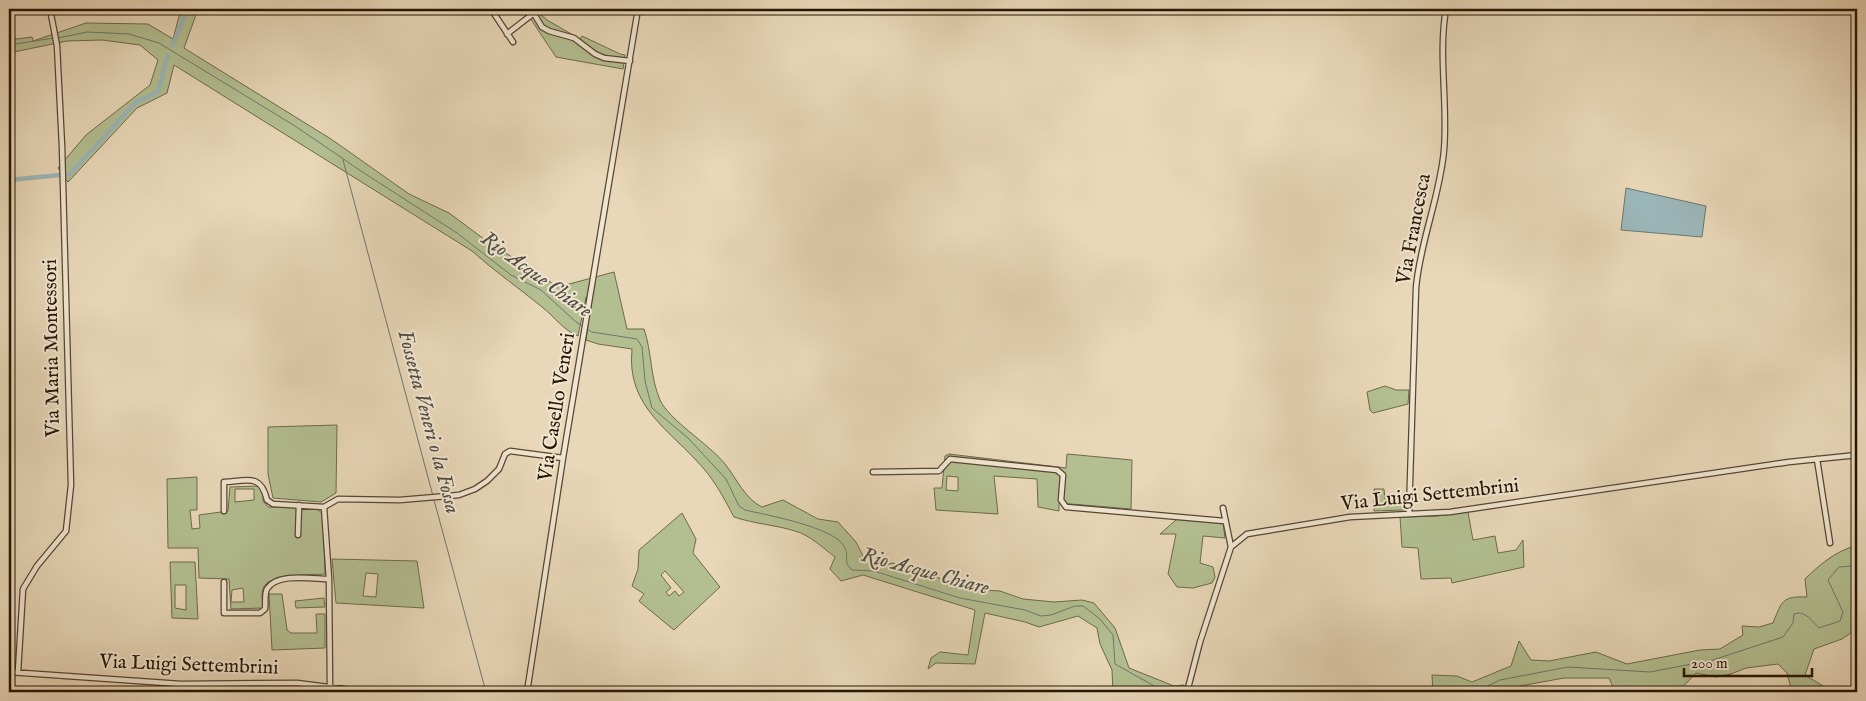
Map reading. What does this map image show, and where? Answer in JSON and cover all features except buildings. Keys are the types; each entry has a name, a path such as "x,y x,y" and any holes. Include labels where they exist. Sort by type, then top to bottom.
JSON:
{"street":[{"name":"Via Maria Montessori","path":"18,672 23,589 37,566 66,531 69,520 71,485 63,174 57,43 50,9"},
{"path":"491,9 513,42"},
{"name":"Via Casello Veneri","path":"527,692 562,458 638,9"},
{"name":"Via Francesca","path":"1409,514 1417,274 1444,149 1443,34 1446,9"},
{"path":"507,34 532,11 542,27 549,31 574,38 594,54 609,60 630,61"},
{"path":"224,511 224,482 255,481 264,487 270,503 324,507 338,499 437,499 459,495 475,489 487,481 499,469 505,454 510,451 562,458"},
{"name":"Via Luigi Settembrini","path":"1231,547 1242,536 1251,533 1350,517 1450,512 1817,459 1857,455"},
{"path":"873,472 939,471 950,459 1057,470 1063,475 1061,500 1066,507 1224,521"},
{"path":"1817,459 1830,543"},
{"path":"298,505 298,535"},
{"path":"324,507 329,579 330,687"},
{"path":"1187,692 1200,642 1231,547 1222,508"},
{"path":"224,582 224,613 256,614 265,609 266,591 274,582 281,579 329,579"},
{"name":"Via Luigi Settembrini","path":"9,672 181,684 297,683 368,692"}],"green space":[{"path":"181,9 198,9 184,48 331,139 409,194 449,213 484,239 558,287 614,272 627,329 644,329 654,382 660,400 680,424 718,456 746,494 756,503 762,507 783,500 818,519 838,522 856,542 864,558 877,567 893,563 918,574 950,580 984,590 1000,591 1023,599 1054,602 1082,600 1094,603 1115,628 1129,668 1174,686 1184,685 1184,692 1113,692 1112,670 1100,644 1097,628 1078,616 1039,627 985,613 975,664 936,663 928,669 931,658 940,652 968,655 975,610 863,575 841,581 830,569 835,557 806,535 734,517 708,474 643,403 636,387 632,369 632,349 598,344 586,340 592,296 586,297 578,336 563,327 542,307 472,251 174,65 167,93 137,108 68,182 58,168 86,135 150,85 158,60 140,45 102,40 67,41 9,53 9,40 32,37 33,41 86,23 148,24 173,39"},
{"path":"526,9 534,9 547,20 580,39 582,36 625,55 623,69 556,57"},
{"path":"1385,386 1396,390 1409,390 1408,404 1373,413 1370,410 1367,392"},
{"path":"337,425 336,493 321,502 273,498 268,474 268,427"},
{"path":"949,454 1066,468 1067,454 1132,460 1131,509 1059,503 1059,511 1038,507 1037,479 994,476 998,514 936,510 934,488 942,488 945,456","holes":["947,476 958,477 958,491 946,490"]},
{"path":"197,477 197,510 190,510 192,529 200,528 199,515 228,511 230,487 260,486 263,489 263,501 268,507 314,507 323,514 325,574 281,577 266,584 263,589 263,608 231,609 229,579 199,578 198,548 168,548 167,479","holes":["235,489 254,489 254,500 235,502","243,588 244,602 231,602 232,590"]},
{"path":"1374,489 1384,489 1385,500 1404,500 1404,510 1374,511"},
{"path":"1468,512 1473,540 1495,536 1498,553 1516,550 1523,540 1524,567 1452,583 1451,578 1421,579 1418,548 1402,547 1400,517 1437,516"},
{"path":"682,513 696,539 693,553 720,587 674,630 639,601 644,594 632,586 638,569 639,550","holes":["665,571 684,592 679,596 675,591 669,596 666,592 671,588 661,575"]},
{"path":"1177,519 1223,522 1225,538 1203,536 1200,563 1213,567 1215,577 1212,583 1193,588 1177,587 1168,574 1176,534 1160,534"},
{"path":"1855,546 1857,550 1857,629 1842,639 1814,649 1805,675 1833,692 1792,692 1787,673 1778,664 1746,668 1716,677 1696,673 1678,692 1633,692 1613,687 1609,678 1564,678 1487,692 1433,692 1432,675 1457,676 1472,682 1511,666 1519,641 1531,660 1549,661 1596,652 1627,664 1700,650 1720,649 1743,635 1742,626 1759,627 1773,623 1784,601 1792,598 1807,597 1805,579 1810,574 1835,555"},
{"path":"332,559 417,561 424,608 336,603","holes":["366,573 378,574 376,597 363,596"]},
{"path":"170,562 195,562 198,619 172,618","holes":["175,585 186,585 186,610 175,608"]},
{"path":"269,594 282,594 287,630 291,633 317,633 316,614 325,614 325,648 272,650"},
{"path":"324,598 325,607 296,608 295,601"}],"water":[{"path":"1626,188 1706,206 1702,237 1621,230"}],"waterway":[{"path":"173,45 187,9"},
{"name":"Rio Acque Chiare","path":"58,38 87,32 129,34 159,43 295,126 457,233 511,275 541,290 576,322 592,332 637,339 642,347 645,381 652,408 688,438 726,479 739,506 745,510 799,523 827,533 844,546 847,564 852,570 874,571 960,598 1025,610 1041,616 1051,615 1075,606 1083,606 1100,619 1113,635 1115,664 1165,692"},
{"name":"Rio Acque Chiare","path":"9,45 54,38"},
{"path":"9,180 70,174 136,102 158,92 168,55"},
{"name":"Fossetta Veneri o la Fossa","path":"343,160 433,496"},
{"name":"Fossetta Veneri o la Fossa","path":"434,500 486,692"},
{"path":"1475,692 1500,680 1568,667 1650,672 1713,660 1783,637 1793,623 1794,614 1798,613 1808,617 1819,628 1840,621 1843,612 1828,580 1839,567 1853,566 1857,571"},
{"path":"1446,692 1452,687 1473,692"}]}
